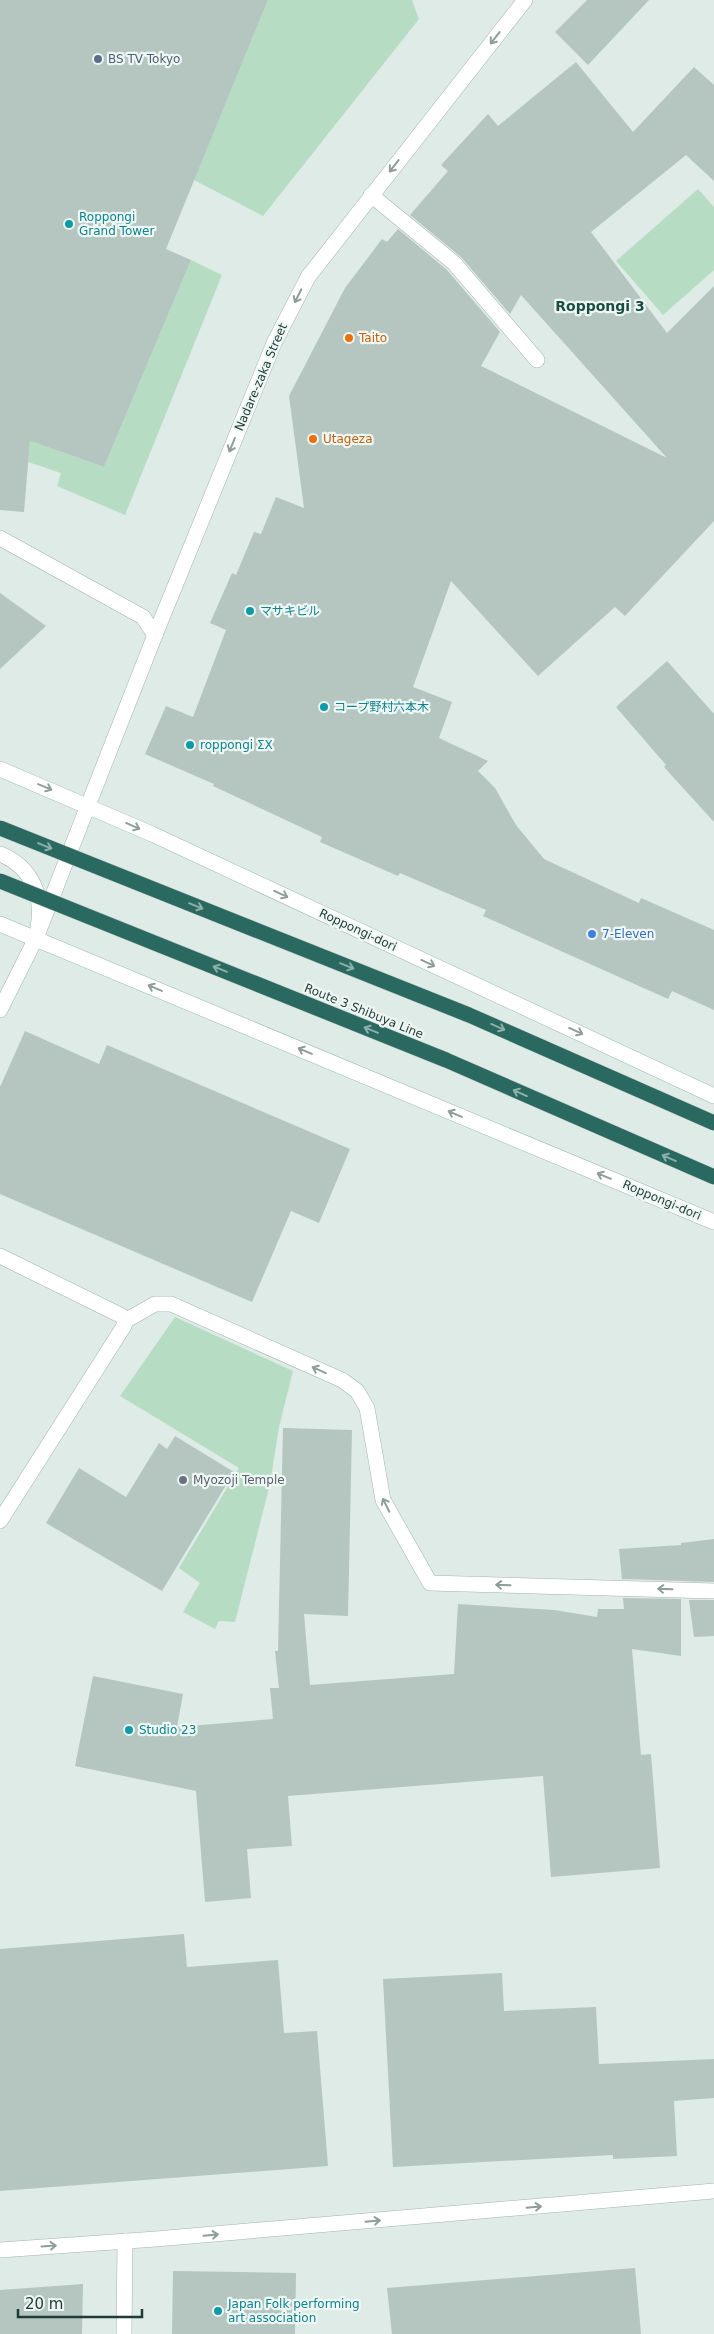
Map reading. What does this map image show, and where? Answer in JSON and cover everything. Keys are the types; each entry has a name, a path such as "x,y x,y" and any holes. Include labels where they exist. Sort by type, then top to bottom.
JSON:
{"highway":[{"path":"0,828 469,1015 714,1123"},
{"name":"Route 3 Shibuya Line","path":"0,881 446,1060 714,1177"}],"street":[{"name":"Nadare-zaka Street","path":"36,938 154,635 274,343 308,277 525,0"},
{"path":"371,195 454,263 537,360"},
{"path":"0,538 143,617 154,635"},
{"name":"Roppongi-dori","path":"0,769 89,806 714,1096"},
{"path":"0,854 27,872 37,890 41,912 36,938 0,1010"},
{"name":"Roppongi-dori","path":"0,924 714,1222"},
{"path":"0,1256 122,1316 125,1321"},
{"path":"0,1521 124,1326 125,1321 155,1304 171,1304 342,1380 357,1391 367,1408 382,1500 430,1583 714,1591"},
{"path":"0,2250 714,2191"},
{"path":"124,2334 125,2241"}],"green space":[{"path":"268,0 412,0 419,19 263,216 194,180"},
{"path":"698,189 714,207 714,270 663,315 616,261"},
{"path":"191,260 222,275 125,515 57,486 61,473 28,462 30,441 104,467"},
{"path":"175,1317 293,1371 279,1427 270,1484 235,1622 219,1621 215,1629 183,1612 200,1583 179,1568 239,1468 120,1396"}],"building":[{"name":"Roppongi Grand Tower","path":"0,0 268,0 166,249 191,260 104,467 30,441 24,512 0,510"},
{"path":"587,0 649,0 588,65 555,32"},
{"path":"576,62 633,132 694,67 714,85 714,181 686,155 591,232 667,333 714,286 714,521 625,616 615,607 538,676 451,581 413,687 452,702 439,738 488,761 478,771 495,788 516,825 544,859 639,903 641,898 714,930 714,1010 672,991 668,999 483,916 486,910 400,873 398,876 320,842 322,837 213,786 214,784 145,754 166,706 193,717 226,630 210,623 232,573 236,575 254,532 261,534 276,497 304,508 289,396 345,288 382,239 387,242 398,229 447,270 500,332 481,366 667,458 521,295 510,314 461,257 410,215 448,171 441,165 488,114 498,126"},
{"path":"0,593 46,626 0,669"},
{"path":"667,661 714,714 714,822 664,767 666,765 616,707"},
{"path":"25,1031 99,1064 107,1045 350,1149 319,1223 291,1211 252,1302 0,1194 0,1087"},
{"path":"283,1428 352,1430 348,1616 304,1614 310,1685 454,1674 458,1604 554,1610 597,1617 598,1609 624,1609 623,1598 681,1599 681,1656 632,1649 641,1755 651,1754 660,1868 551,1877 543,1776 288,1796 292,1846 247,1849 251,1898 205,1902 196,1791 75,1766 93,1676 183,1694 177,1727 273,1719 270,1688 279,1688 275,1651 278,1651"},
{"path":"175,1436 234,1472 162,1591 46,1523 79,1468 126,1497 159,1443 167,1449"},
{"path":"714,1539 714,1582 622,1579 619,1549 681,1545 681,1543"},
{"path":"689,1600 714,1600 714,1636 694,1637"},
{"path":"184,1934 187,1967 278,1960 284,2033 317,2031 328,2166 0,2191 0,1949"},
{"path":"502,1973 504,2011 596,2007 599,2064 714,2059 714,2098 674,2101 677,2156 613,2159 613,2155 393,2167 383,1979"},
{"path":"635,2268 641,2334 392,2334 387,2288"},
{"path":"173,2271 296,2273 295,2334 172,2334"},
{"path":"83,2284 82,2334 0,2334 0,2290"}],"place":[{"name":"BS TV Tokyo","path":"98,59"},
{"name":"Roppongi Grand Tower","path":"69,224"},
{"name":"Taito","path":"349,338"},
{"name":"Utageza","path":"313,439"},
{"name":"マサキビル","path":"250,611"},
{"name":"コープ野村六本木","path":"324,707"},
{"name":"roppongi ΣΧ","path":"190,745"},
{"name":"7-Eleven","path":"592,934"},
{"name":"Myozoji Temple","path":"183,1480"},
{"name":"Studio 23","path":"129,1730"},
{"name":"Japan Folk performing art association","path":"218,2311"}],"district":[{"name":"Roppongi 3","path":"600,306"}]}
